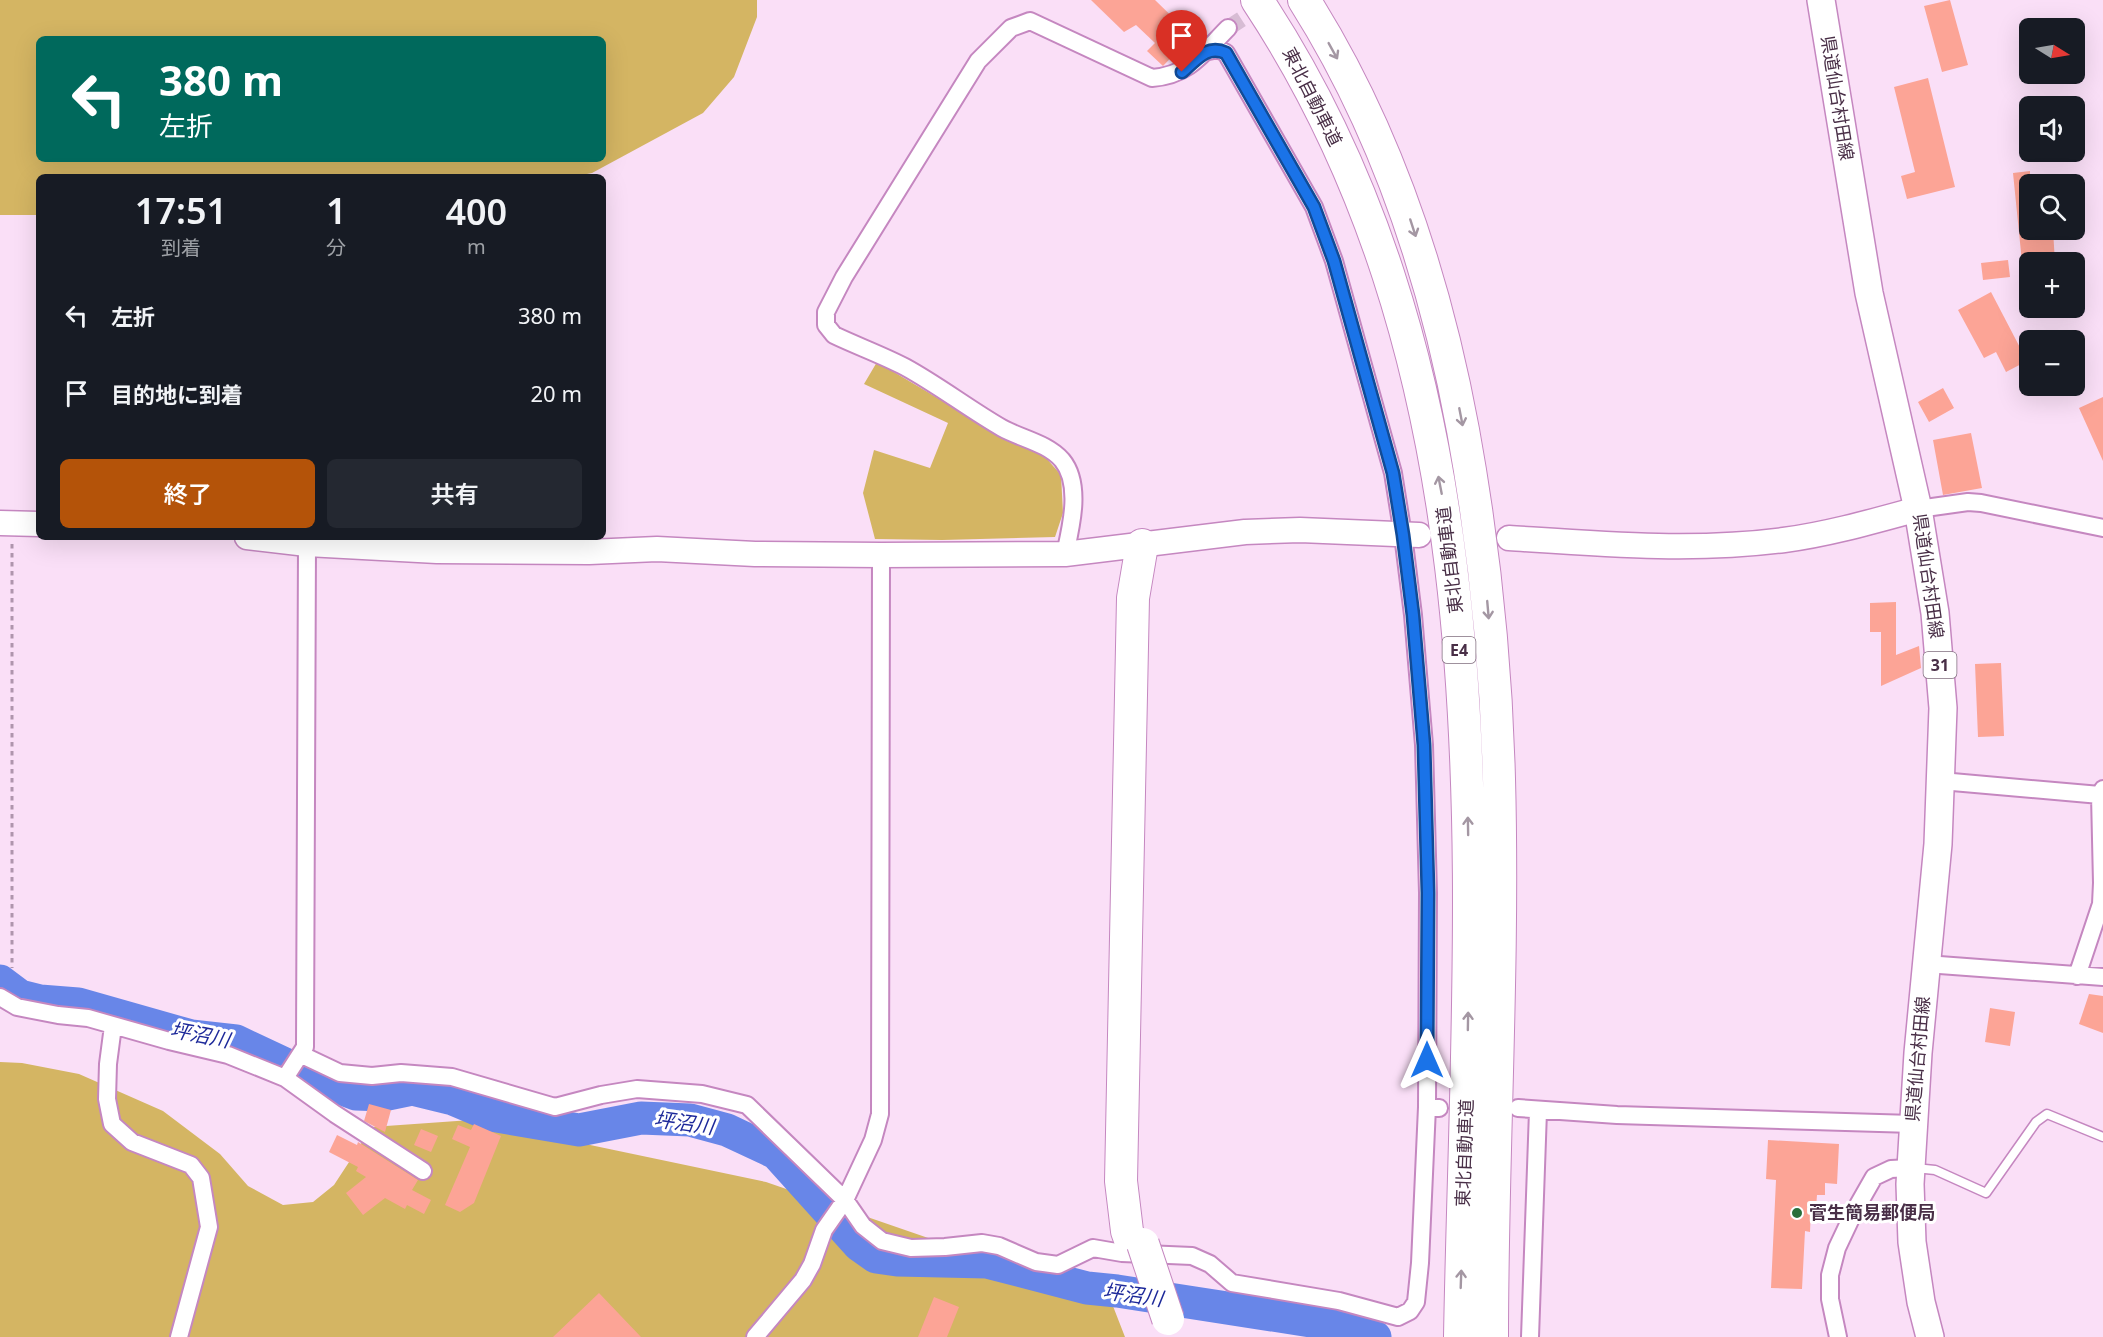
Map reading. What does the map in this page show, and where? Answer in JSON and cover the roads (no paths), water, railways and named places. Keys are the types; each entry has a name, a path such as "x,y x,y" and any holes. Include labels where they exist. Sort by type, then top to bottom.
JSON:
{"highway":[{"name":"東北自動車道","path":"1257,0 1280,35 1318,104 1351,173 1382,256 1426,412 1442,496 1462,677 1467,786 1469,986 1460,1337"},
{"name":"東北自動車道","path":"1304,0 1358,95 1388,162 1410,220 1447,348 1473,484 1484,565 1499,776 1500,926 1492,1337"},
{"path":"1142,545 1150,611 1131,1178 1137,1244 1167,1328"}],"main road":[{"name":"県道仙台村田線","path":"1821,0 1869,293 1918,509 1935,613 1942,696 1938,844 1910,1168 1912,1242 1921,1302 1930,1337"}],"street":[{"path":"1065,554 1071,529 1073,496 1071,476 1063,461 1045,446 1004,429 905,368 834,335 826,325 826,312 844,277 921,149 978,61 1011,28 1030,21 1152,78 1167,77 1182,72 1228,28"},
{"path":"0,997 17,1007 88,1018 228,1055 340,1073 372,1076 401,1073 452,1077 555,1107 601,1095 637,1089 702,1094 747,1105 838,1210 882,1241 911,1248 982,1243 999,1246 1036,1262 1058,1265 1093,1248 1122,1253 1192,1256 1210,1264 1232,1283 1339,1301 1398,1317 1410,1311 1416,1302 1433,1108 1424,745 1411,535 1334,261 1314,207 1226,53 1218,49 1204,52"},
{"path":"1509,538 1607,545 1715,545 1784,540 1847,528 1918,509 1968,502 2103,528"},
{"path":"6,524 36,525"},
{"path":"276,540 437,551 583,552 657,549 755,554 881,555 1065,554 1256,532 1300,530 1411,535"},
{"path":"293,1066 305,1047 306,543"},
{"path":"755,1337 803,1280 812,1264 824,1230 838,1210 873,1140 880,1114 881,555"},
{"path":"1941,781 2102,792 2101,904 2077,976"},
{"path":"1926,964 2103,977"},
{"path":"113,1026 108,1064 107,1099 112,1124 132,1142 191,1165 201,1178 209,1227 179,1337"},
{"path":"293,1066 335,1114 423,1171"},
{"path":"1518,1108 1538,1111 1687,1118 1913,1124"},
{"path":"1530,1337 1538,1111"},
{"path":"1838,1337 1830,1299 1830,1275 1837,1248 1874,1177 1891,1169 1910,1168"}],"lane":[{"path":"1910,1168 1935,1170 1986,1193 2036,1122 2048,1114 2103,1137"}],"waterway":[{"name":"坪沼川","path":"0,981 20,996 40,1001 78,1004 191,1036 236,1041 319,1080 356,1094 383,1095 412,1089 453,1099 491,1115 579,1130 641,1118 690,1120 727,1130 776,1153 859,1245 876,1257 897,1260 987,1262 1087,1288 1324,1323 1375,1337"}],"tunnel":[{"path":"1228,28 1265,4"}],"place":[{"name":"菅生簡易郵便局","path":"1797,1213"}]}
